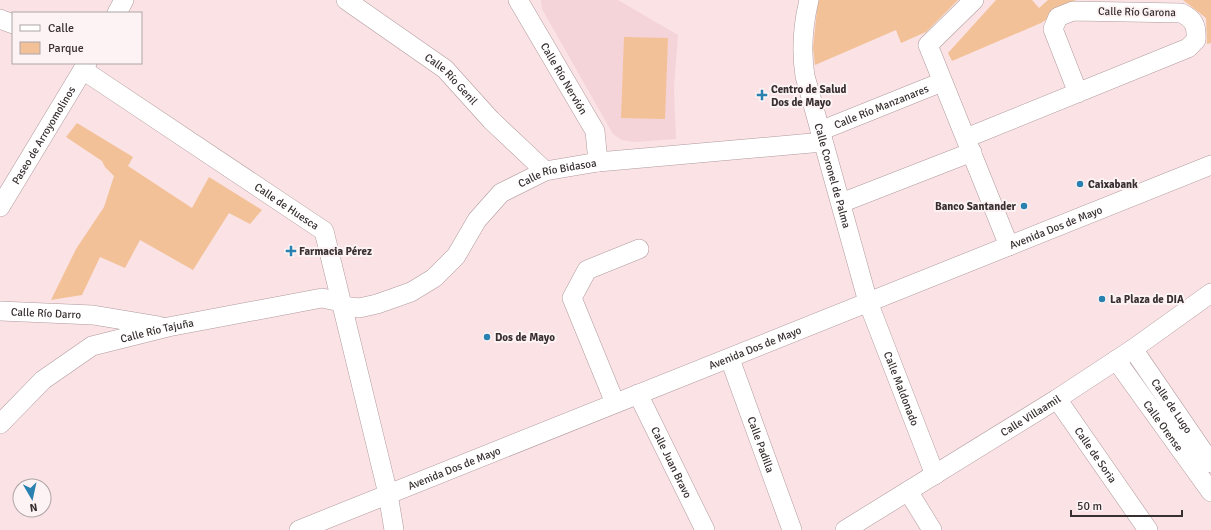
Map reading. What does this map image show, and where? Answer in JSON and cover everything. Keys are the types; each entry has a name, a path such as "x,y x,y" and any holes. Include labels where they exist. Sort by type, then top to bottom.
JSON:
{"street":[{"path":"118,12 124,0"},
{"name":"Calle Río Genil","path":"346,0 445,69 491,120 545,171"},
{"name":"Calle Coronel de Palma","path":"809,0 804,21 803,63 868,302"},
{"path":"974,0 928,45 1009,246"},
{"name":"Calle Río Nervión","path":"524,4 595,131 598,162"},
{"name":"Calle Río Garona","path":"841,203 969,145 1078,93 1188,48 1196,40 1196,28 1190,17 1181,13 1073,11 1058,17 1053,29 1078,93"},
{"path":"0,19 12,24"},
{"name":"Paseo de Arroyomolinos","path":"0,207 85,67"},
{"name":"Calle de Huesca","path":"85,67 324,231 388,494 394,530"},
{"name":"Calle Río Manzanares","path":"822,137 942,82"},
{"name":"Calle Río Bidasoa","path":"342,304 359,308 376,304 411,292 434,278 456,256 477,220 501,193 545,171 598,162 822,137"},
{"name":"Avenida Dos de Mayo","path":"299,530 615,403 730,359 868,302 1211,165"},
{"path":"615,403 572,298 587,270 639,249"},
{"name":"Calle Villaamil","path":"845,530 1057,399 1133,349 1211,294"},
{"name":"Calle Río Tajuña","path":"0,424 43,380 92,346 168,327 322,298 342,304"},
{"name":"Calle Maldonado","path":"868,302 935,475"},
{"name":"Calle Río Darro","path":"0,311 93,315 168,327"},
{"name":"Calle Río Darro","path":"92,346 97,335 97,324 93,315"},
{"name":"Calle de Lugo","path":"1133,349 1204,437 1211,463"},
{"name":"Calle Padilla","path":"730,359 792,530"},
{"name":"Calle Orense","path":"1116,360 1211,492"},
{"name":"Calle Juan Bravo","path":"638,394 705,530"},
{"name":"Calle de Soria","path":"1057,399 1148,530"},
{"path":"908,491 932,530"}],"shaded area":[{"path":"541,0 618,0 678,35 674,88 676,139 634,142 622,140 613,134 542,9"}],"green space":[{"path":"818,0 958,0 926,32 901,43 896,30 815,65 813,48"},
{"path":"996,0 1032,0 1039,8 1048,0 1076,0 1041,23 952,61 948,53"},
{"path":"1183,0 1211,0 1211,43 1207,44 1206,18"},
{"path":"624,37 668,38 665,119 621,118"},
{"path":"77,123 133,157 128,166 192,208 209,177 262,210 250,224 229,213 193,270 140,240 125,268 100,257 82,295 51,300 76,249 104,207 114,176 105,167 102,161 66,137"}],"place":[{"name":"Centro de Salud Dos de Mayo","path":"762,95"},
{"name":"Caixabank","path":"1080,184"},
{"name":"Banco Santander","path":"1024,206"},
{"name":"Farmacia Pérez","path":"291,251"},
{"name":"La Plaza de DIA","path":"1102,299"},
{"name":"Dos de Mayo","path":"487,337"}]}
